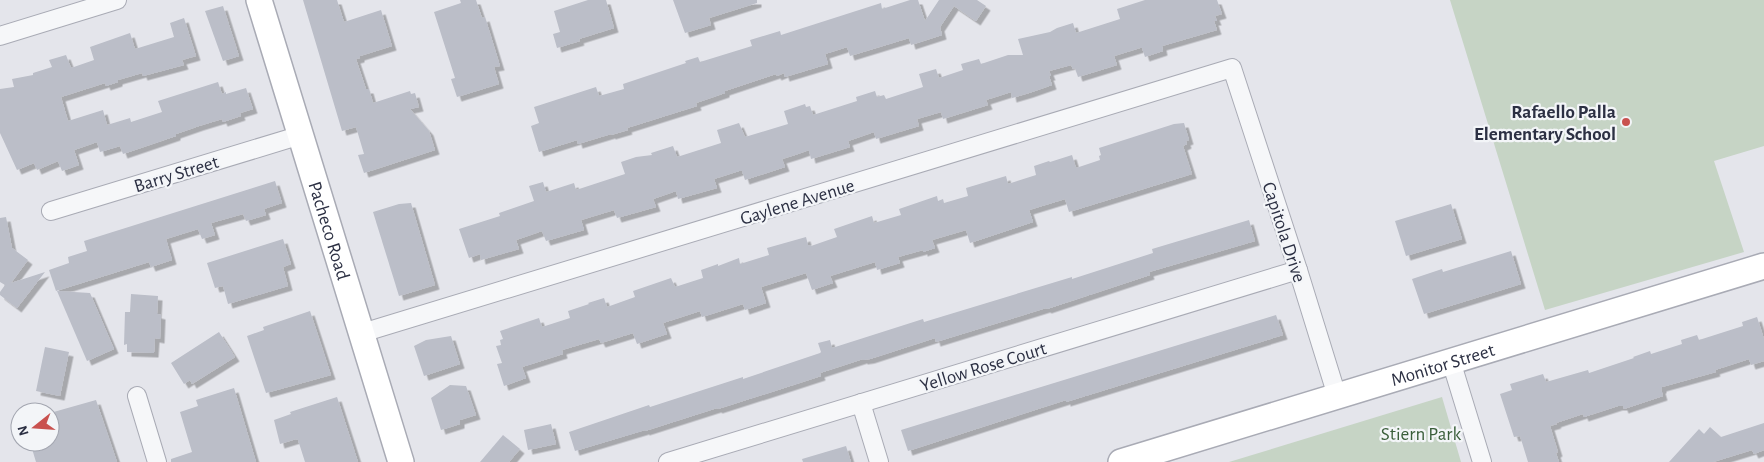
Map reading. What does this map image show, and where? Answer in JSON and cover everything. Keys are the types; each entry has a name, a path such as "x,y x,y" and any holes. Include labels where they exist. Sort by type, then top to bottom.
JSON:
{"street":[{"path":"0,36 117,0"},
{"name":"Pacheco Road","path":"259,0 401,462"},
{"name":"Capitola Drive","path":"1232,68 1337,396"},
{"name":"Gaylene Avenue","path":"362,333 1232,68"},
{"name":"Barry Street","path":"51,211 301,135"},
{"name":"Monitor Street","path":"1121,462 1764,266"},
{"name":"Yellow Rose Court","path":"668,462 1298,270"},
{"path":"1451,362 1482,462"},
{"path":"137,396 157,462"},
{"path":"861,403 880,462"}],"green space":[{"name":"Rafaello Palla Elementary School","path":"1450,0 1764,0 1764,146 1714,161 1744,252 1545,310"},
{"name":"Stiern Park","path":"1442,397 1461,462 1229,462"}],"building":[{"path":"303,0 337,0 344,22 381,10 392,46 356,59 366,89 369,89 373,103 410,91 411,94 415,93 419,107 410,109 429,131 435,150 364,173 358,155 364,154 356,127 342,131"},
{"path":"460,0 476,0 482,18 485,17 500,66 494,67 499,84 457,97 451,79 455,78 434,12 461,3"},
{"path":"588,0 606,0 614,28 557,48 553,34 560,32 554,11"},
{"path":"673,0 757,0 757,3 709,18 711,25 685,33"},
{"path":"910,0 918,0 925,21 939,0 977,0 986,6 976,21 954,6 940,27 942,35 911,45 909,38 850,56 847,47 825,54 828,64 785,77 784,73 777,76 776,74 725,91 725,93 696,103 697,106 627,128 628,130 578,144 577,140 539,152 531,126 539,123 534,107 596,87 599,96 624,89 623,84 686,63 685,61 698,57 700,62 752,46 750,40 780,31 781,35 881,3 882,9"},
{"path":"1145,0 1217,0 1222,14 1215,16 1217,21 1214,21 1217,30 1162,46 1163,51 1145,57 1142,48 1140,48 1114,56 1117,65 1078,77 1075,68 1073,69 1071,65 1049,71 1052,85 1029,93 1012,98 1011,92 986,100 988,105 943,119 941,112 917,119 919,126 876,139 874,132 848,141 850,147 811,159 809,150 782,159 785,167 745,180 742,171 739,171 714,179 717,188 678,199 676,191 653,199 656,207 617,218 614,210 581,220 584,230 546,241 542,231 516,240 519,249 481,260 480,254 469,258 459,229 500,216 499,213 534,201 529,186 543,182 546,192 574,183 576,190 625,174 621,162 636,157 652,155 651,153 673,146 677,157 721,143 717,130 739,123 745,137 788,124 784,111 805,104 806,107 810,106 813,115 857,101 856,97 875,91 877,97 884,95 886,99 923,87 919,74 936,69 939,78 963,70 961,64 979,59 981,64 1008,55 1023,55 1018,39 1050,32 1073,23 1076,33 1120,19 1117,9"},
{"path":"223,6 239,56 223,61 205,11"},
{"path":"184,18 196,56 182,60 184,65 143,76 142,73 118,80 118,82 106,86 105,83 61,97 68,121 103,110 107,125 130,118 131,122 162,112 158,101 218,82 222,94 246,88 253,109 240,113 241,116 223,122 222,119 199,126 123,154 120,146 100,152 97,142 74,150 79,165 62,171 58,161 37,170 34,163 17,170 0,133 0,89 14,87 12,79 33,75 33,73 52,67 49,60 66,55 71,68 94,60 90,47 130,33 135,49 174,37 170,23"},
{"path":"1184,123 1189,140 1183,146 1192,174 1069,212 1065,199 1029,210 1033,222 970,243 966,230 932,240 935,248 898,257 900,263 877,270 875,262 830,276 833,283 812,290 806,273 761,287 766,303 745,310 743,304 702,317 700,311 663,323 667,334 637,344 633,333 601,343 599,339 562,350 563,354 522,367 526,378 504,386 497,364 502,363 496,346 501,345 500,340 503,339 500,331 539,318 542,327 570,318 568,311 604,298 607,307 635,297 633,291 671,278 675,287 703,278 701,270 739,258 740,264 769,255 767,248 806,237 808,245 811,246 837,237 834,229 872,216 874,223 901,215 899,209 937,196 938,201 943,199 944,203 968,196 966,188 1006,176 1008,184 1036,175 1034,166 1049,161 1072,155 1076,168 1100,160 1099,148 1174,124"},
{"path":"275,181 282,203 264,209 266,215 246,221 243,214 211,223 215,235 202,239 198,229 166,239 172,260 151,267 149,262 56,291 49,270 69,263 68,257 87,251 84,241"},
{"path":"411,203 435,285 399,296 373,212 399,204"},
{"path":"1451,204 1462,239 1406,256 1395,221"},
{"path":"6,217 12,248 28,260 11,283 45,272 17,308 0,295 5,285 0,282 0,218"},
{"path":"1249,220 1255,241 1149,272 1150,275 1047,309 936,342 935,338 870,359 863,359 820,373 821,376 784,388 575,451 569,432 649,405 650,407 743,377 743,379 820,353 818,343 830,340 832,348 923,319 924,322 1072,277 1072,279 1153,253 1152,249"},
{"path":"283,239 291,264 283,267 288,286 228,304 223,286 215,288 207,263"},
{"path":"1511,251 1521,284 1424,314 1412,279 1442,269 1443,272"},
{"path":"57,291 90,293 114,349 87,361"},
{"path":"131,294 158,296 157,314 161,315 160,339 155,338 154,353 127,352 127,344 124,345 125,312 130,312"},
{"path":"310,311 331,375 266,393 247,336 264,330 263,327"},
{"path":"1276,315 1283,335 1066,402 1066,400 908,451 901,430"},
{"path":"1757,317 1764,339 1764,361 1751,365 1749,359 1715,370 1716,372 1662,387 1663,396 1624,409 1623,406 1618,406 1584,417 1583,414 1556,423 1550,426 1559,462 1528,462 1520,436 1514,437 1500,394 1512,390 1510,384 1543,374 1546,382 1588,370 1589,373 1650,351 1651,354 1682,344 1681,340 1697,335 1699,340 1743,326 1742,322"},
{"path":"219,332 235,357 192,384 190,380 184,384 171,363"},
{"path":"451,336 460,364 424,376 414,346 426,340"},
{"path":"45,347 69,352 60,396 36,391"},
{"path":"450,385 466,386 476,415 460,420 460,424 441,430 431,398"},
{"path":"234,388 256,462 171,462 171,459 192,452 180,412 198,406 196,400"},
{"path":"337,397 358,462 305,462 298,440 280,444 274,420 291,414 290,412"},
{"path":"96,400 117,462 36,462 33,452 60,452 60,410"},
{"path":"1764,423 1764,450 1754,454 1752,450 1713,462 1669,462 1699,429 1704,434 1710,427 1721,437"},
{"path":"551,424 556,444 528,450 524,430"},
{"path":"503,435 520,449 509,462 480,462"},
{"path":"846,446 851,462 803,462 802,459"}],"place":[{"name":"Rafaello Palla Elementary School","path":"1626,122"}]}
